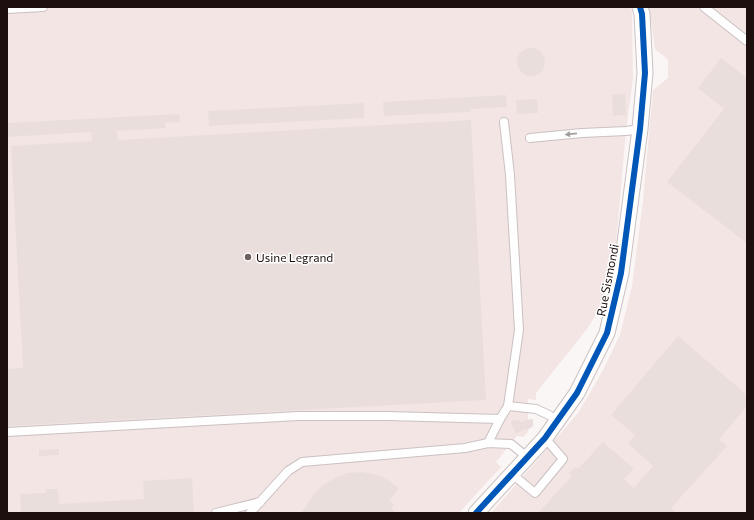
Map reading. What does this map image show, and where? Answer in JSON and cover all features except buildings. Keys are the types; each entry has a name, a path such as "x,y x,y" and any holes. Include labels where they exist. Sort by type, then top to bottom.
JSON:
{"street":[{"name":"Rue Sismondi","path":"476,513 545,438 577,393 607,333 621,273 640,124 645,73 642,14 640,7"}],"lane":[{"path":"7,9 43,7"},
{"path":"704,7 747,41"},
{"path":"488,443 508,406 519,330 510,175 504,122"},
{"path":"530,138 582,133 626,131 640,124"},
{"path":"508,406 536,409 549,415 557,421"},
{"path":"7,432 298,416 387,416 500,419"},
{"path":"512,474 535,493 563,460 545,438"},
{"path":"250,513 288,471 302,462 465,448 488,443 511,444 527,457"},
{"path":"216,513 260,502"}],"shaded area":[{"path":"7,7 630,7 632,12 633,78 626,131 615,255 610,280 600,308 587,329 536,393 536,400 528,399 528,432 523,437 517,436 496,462 501,467 459,513 7,513"},
{"path":"649,7 747,7 747,513 491,513 578,413 602,372 620,335 632,286 643,200 653,90 668,78 668,60 655,49"}],"cycle path":[{"path":"476,513 545,438 577,393 607,333 621,273 640,129 645,73 642,14 640,7"}],"place":[{"name":"Usine Legrand","path":"248,257"}]}
